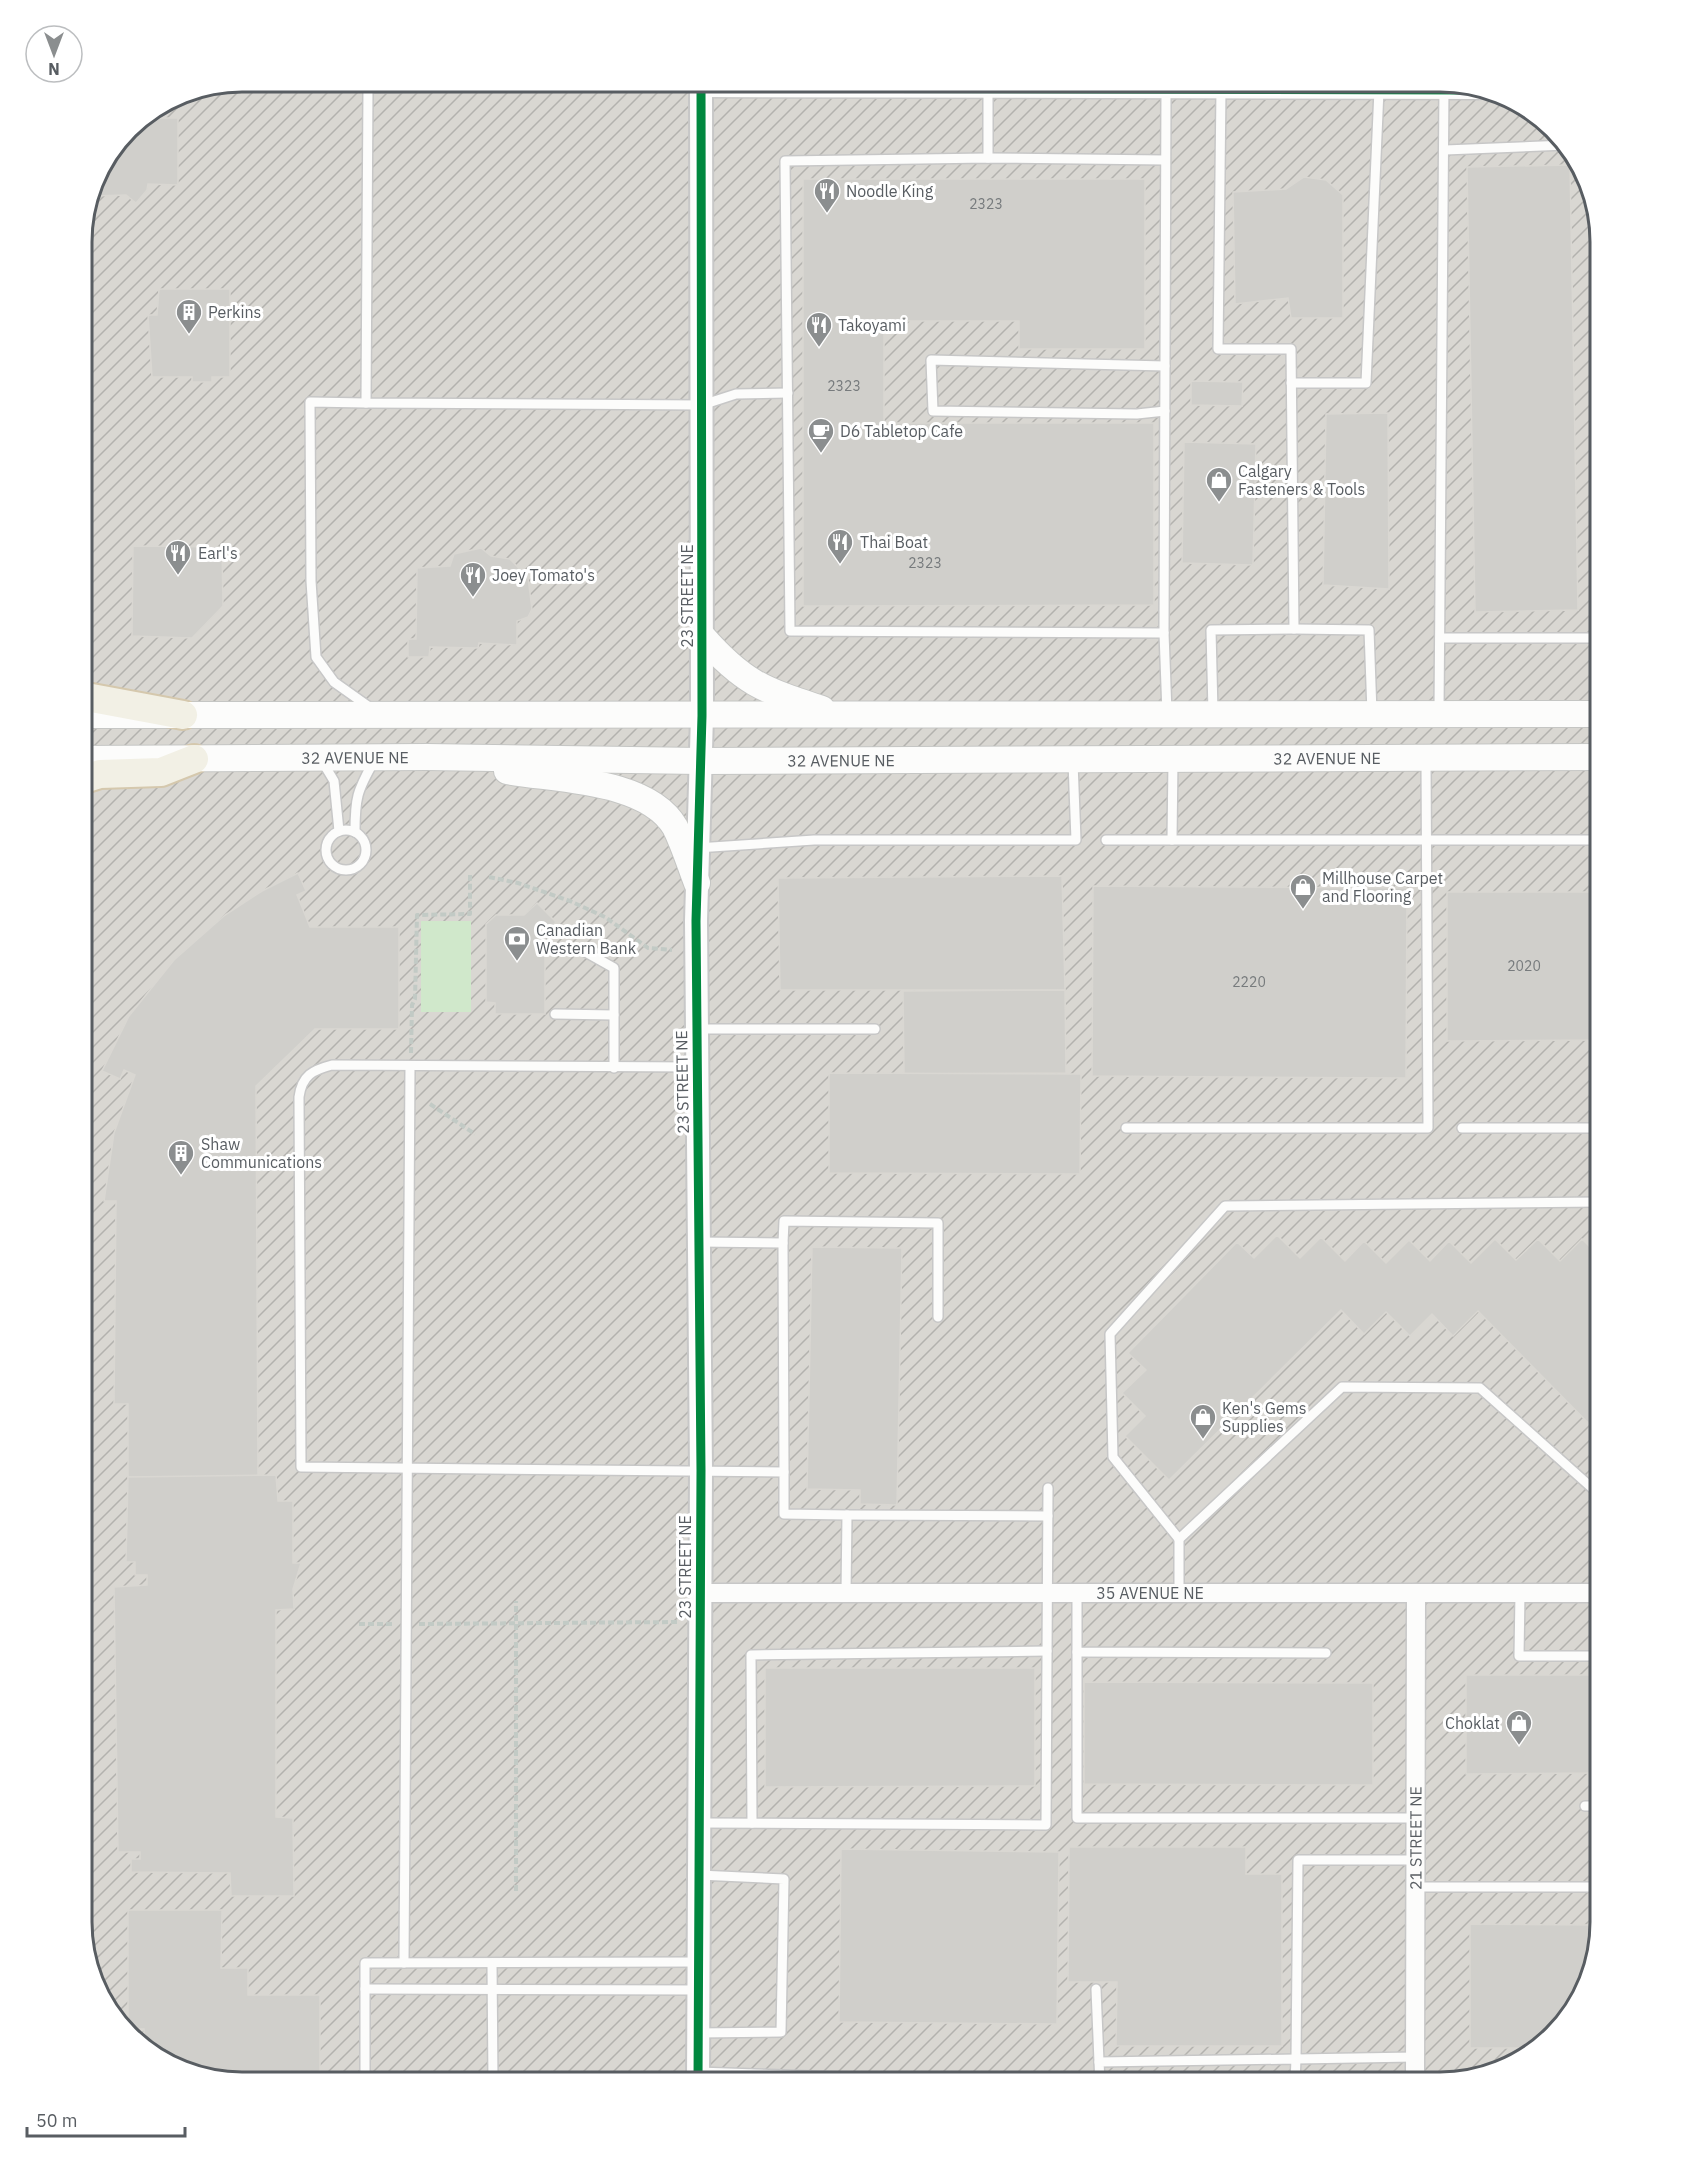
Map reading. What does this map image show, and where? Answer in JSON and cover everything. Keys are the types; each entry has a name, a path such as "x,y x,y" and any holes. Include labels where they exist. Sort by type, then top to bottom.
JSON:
{"main road":[{"path":"702,636 740,675 759,687 842,715"},
{"path":"92,698 183,715"},
{"path":"92,715 1590,714"},
{"path":"427,757 526,775 584,780 632,794 657,808 674,826 698,884"},
{"name":"32 AVENUE NE","path":"92,759 427,757 700,761 1590,757"},
{"path":"92,777 100,774 161,772 194,759"}],"street":[{"name":"23 STREET NE","path":"698,2072 700,1470 697,1029 698,848 702,716 701,92"},
{"name":"35 AVENUE NE","path":"700,1593 1590,1593"},
{"name":"21 STREET NE","path":"1415,2072 1416,1593"}],"lane":[{"path":"366,403 368,92"},
{"path":"988,92 988,158"},
{"path":"1166,92 1164,633 1167,714"},
{"path":"1221,92 1218,349 1291,349 1294,629"},
{"path":"1291,383 1366,383 1379,92"},
{"path":"1439,715 1444,92"},
{"path":"1445,150 1555,145"},
{"path":"1164,633 790,631 785,161 988,158 1165,160"},
{"path":"1165,366 931,360 933,411 1137,414 1165,411"},
{"path":"379,714 334,682 316,657 311,581 310,402 702,405 736,393 788,393"},
{"path":"1213,714 1211,630 1294,629 1370,630 1372,714"},
{"path":"1440,638 1590,638"},
{"path":"319,757 334,781 339,831"},
{"path":"355,832 355,799 359,787 377,757"},
{"path":"1126,1128 1428,1128 1426,758"},
{"path":"698,848 814,840 1076,840 1073,759"},
{"path":"1172,840 1173,759"},
{"path":"339,831 355,832 365,842 366,856 359,866 346,870 334,866 326,855 327,841 339,831"},
{"path":"1106,840 1590,840"},
{"path":"562,948 582,950 614,968 614,1068"},
{"path":"555,1014 614,1015"},
{"path":"697,1029 875,1029"},
{"path":"697,1067 332,1065 307,1074 298,1096 301,1467 784,1472"},
{"path":"404,1963 411,1066"},
{"path":"1462,1128 1590,1128"},
{"path":"1179,1593 1179,1539 1113,1456 1110,1334 1225,1206 1590,1202"},
{"path":"938,1317 938,1223 784,1221 784,1514 1048,1516"},
{"path":"699,1242 783,1244"},
{"path":"1179,1539 1342,1387 1480,1388 1590,1486"},
{"path":"699,1823 1046,1825 1048,1488"},
{"path":"846,1593 847,1515"},
{"path":"1077,1593 1077,1818 1415,1818"},
{"path":"1520,1593 1519,1656 1590,1656"},
{"path":"752,1824 751,1654 1047,1651"},
{"path":"1077,1652 1326,1653"},
{"path":"1585,1806 1590,1806"},
{"path":"1295,2072 1298,1860 1415,1860"},
{"path":"698,2033 781,2032 784,1879 699,1875"},
{"path":"1415,1887 1590,1887"},
{"path":"365,2072 365,1963 699,1962"},
{"path":"492,1963 493,2072"},
{"path":"365,1989 699,1990"},
{"path":"1095,1989 1100,2072"},
{"path":"1099,2062 1415,2056"}],"path":[{"path":"411,1066 417,915 470,914 470,875"},
{"path":"489,877 518,883 570,901 605,917 648,948 672,950"},
{"path":"430,1104 475,1134"},
{"path":"516,1601 516,1891"},
{"path":"359,1624 680,1622"}],"shaded area":[{"path":"232,92 1450,92 1489,99 1516,112 1532,122 1565,158 1583,193 1588,212 1590,241 1590,1922 1585,1960 1570,1997 1553,2020 1524,2046 1498,2060 1479,2066 1441,2072 241,2072 203,2066 184,2060 150,2041 122,2013 99,1970 92,1931 92,232 94,212 103,184 122,150 135,135 166,112 193,99"}],"green space":[{"path":"421,921 471,921 471,1012 421,1012"}],"building":[{"path":"157,118 178,118 178,185 148,184 147,190 136,203 126,195 99,196 107,175 122,150 135,135"},
{"path":"1467,167 1570,167 1578,610 1475,612"},
{"path":"1304,177 1326,180 1343,195 1343,318 1291,318 1288,298 1235,304 1233,192 1286,189"},
{"path":"803,179 1145,179 1145,349 1019,349 1019,321 884,321 884,423 1154,423 1154,605 803,606"},
{"name":"Perkins","path":"159,289 230,289 230,377 212,377 212,382 192,382 192,377 152,377 148,315 157,315"},
{"path":"1191,381 1243,382 1242,406 1191,405"},
{"path":"1388,413 1389,589 1323,585 1326,414"},
{"name":"Calgary Fasteners & Tools","path":"1184,442 1256,444 1253,565 1182,563"},
{"name":"Earl's","path":"133,546 222,547 223,606 192,638 132,636"},
{"name":"Joey Tomato's","path":"481,548 491,556 510,559 528,578 532,609 528,617 517,621 517,645 479,643 478,648 430,647 429,657 408,657 408,639 416,639 417,568 450,566 454,554"},
{"name":"Shaw Communications","path":"298,873 306,891 297,895 310,927 399,927 399,1029 315,1029 256,1086 258,1477 128,1477 128,1404 114,1404 116,1201 104,1201 114,1133 135,1075 124,1070 120,1079 102,1071 129,1016 174,960 225,915 262,891"},
{"path":"1062,876 1065,990 780,990 778,878"},
{"path":"1093,886 1407,888 1406,1078 1092,1076"},
{"path":"1447,892 1590,892 1590,1040 1447,1041"},
{"path":"537,903 556,922 545,934 545,1014 495,1014 495,1003 486,1002 486,924 496,915 524,915"},
{"path":"1065,990 1066,1073 904,1074 903,991"},
{"path":"829,1073 1081,1074 1080,1174 829,1173"},
{"path":"1277,1235 1300,1258 1321,1237 1345,1261 1364,1241 1386,1263 1409,1240 1430,1261 1449,1241 1471,1263 1495,1239 1516,1260 1538,1239 1560,1261 1582,1239 1590,1247 1590,1425 1478,1311 1453,1336 1432,1314 1410,1336 1386,1312 1364,1334 1341,1310 1169,1480 1125,1436 1145,1416 1122,1393 1146,1370 1128,1353 1237,1242 1254,1258"},
{"path":"812,1247 902,1248 897,1505 860,1504 860,1490 807,1489"},
{"path":"276,1475 278,1501 293,1501 293,1563 301,1563 293,1589 294,1609 276,1610 276,1817 293,1818 294,1896 231,1896 230,1873 131,1872 131,1859 140,1859 140,1852 118,1852 114,1587 147,1585 147,1575 135,1575 135,1562 126,1562 128,1477"},
{"path":"765,1668 1035,1668 1035,1786 765,1787"},
{"path":"1466,1675 1590,1675 1590,1773 1466,1774"},
{"path":"1084,1682 1373,1683 1373,1785 1084,1784"},
{"path":"1069,1847 1246,1847 1246,1874 1282,1874 1282,2046 1116,2046 1117,1982 1068,1982"},
{"path":"841,1849 1059,1852 1057,2024 839,2022"},
{"path":"128,1910 222,1910 221,1968 248,1968 248,1995 320,1995 320,2072 241,2072 203,2066 166,2051 144,2036 144,2029 136,2029 128,2020"},
{"path":"1470,1924 1590,1925 1589,1941 1579,1979 1565,2005 1553,2020 1521,2048 1470,2048"}],"cycle path":[{"path":"698,2072 701,1470 696,921 702,716 701,92"}],"place":[{"name":"Noodle King","path":"827,214"},
{"name":"Perkins","path":"189,335"},
{"name":"Takoyami","path":"819,348"},
{"name":"D6 Tabletop Cafe","path":"821,454"},
{"name":"Calgary Fasteners & Tools","path":"1219,503"},
{"name":"Thai Boat","path":"840,565"},
{"name":"Earl's","path":"178,576"},
{"name":"Joey Tomato's","path":"473,598"},
{"name":"Millhouse Carpet and Flooring","path":"1303,910"},
{"name":"Canadian Western Bank","path":"517,962"},
{"name":"Shaw Communications","path":"181,1176"},
{"name":"Ken's Gems Supplies","path":"1203,1440"},
{"name":"Choklat","path":"1519,1746"}]}
